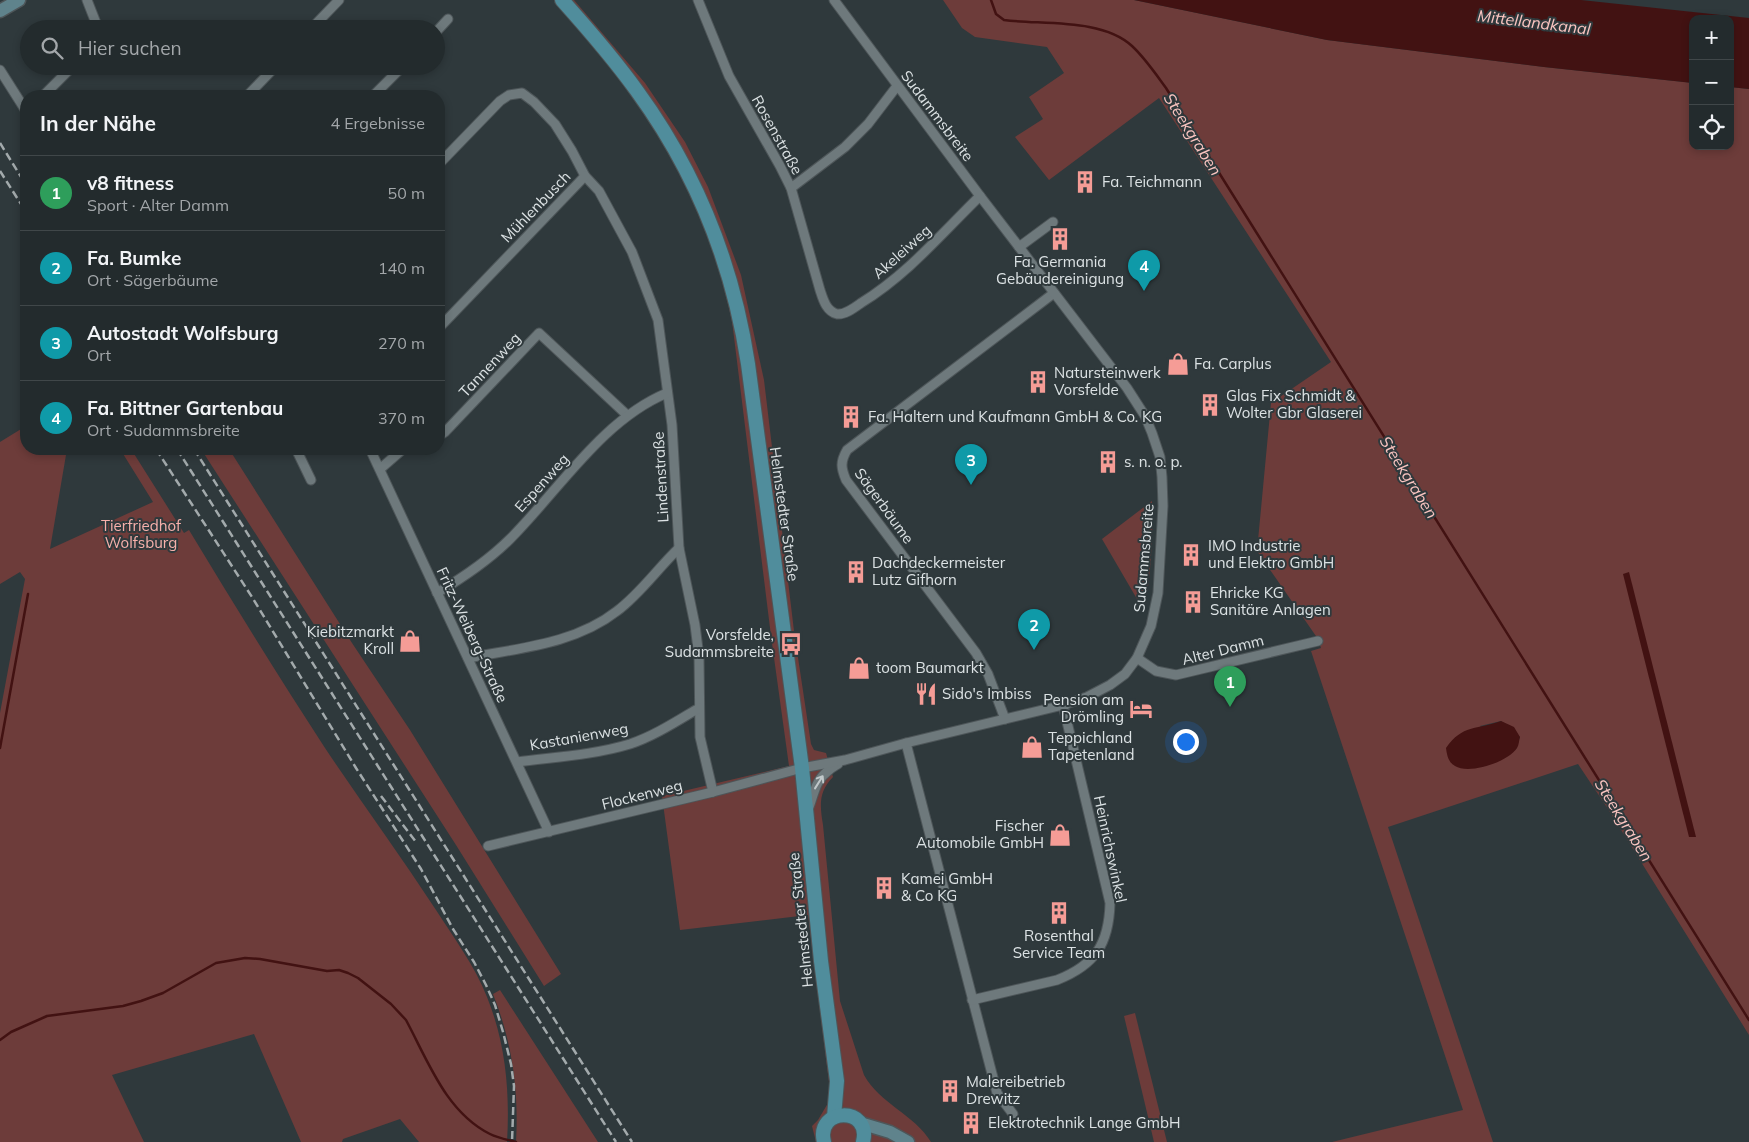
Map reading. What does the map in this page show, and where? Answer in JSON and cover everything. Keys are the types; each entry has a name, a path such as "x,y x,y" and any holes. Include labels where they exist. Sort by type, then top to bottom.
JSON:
{"main road":[{"path":"0,11 19,0"},
{"name":"Helmstedter Straße","path":"562,0 626,75 669,139 699,196 725,262 736,303 744,339 802,768 821,961 837,1081 844,1102 864,1132 863,1142"},
{"name":"Helmstedter Straße","path":"834,1117 837,1081"},
{"path":"824,1142 826,1126 834,1117 846,1115 890,1132 908,1142"},
{"path":"863,1142 890,1132"}],"street":[{"path":"86,0 95,20"},
{"path":"320,20 339,0"},
{"name":"Rosenstraße","path":"698,0 729,76 791,188 820,290 829,309 834,313"},
{"name":"Sudammsbreite","path":"802,768 845,760 906,742 1063,704 1087,697 1110,685 1125,674 1137,658 1151,626 1158,593 1163,506 1160,457 1145,416 1127,388 980,196 834,0"},
{"path":"445,22 448,19"},
{"path":"0,70 20,102"},
{"path":"49,90 64,75"},
{"path":"253,90 267,75"},
{"path":"379,90 394,75"},
{"path":"791,188 845,147 868,124 898,86"},
{"name":"Mühlenbusch","path":"445,158 500,101 508,95 522,93 534,102 555,124 585,176 445,322"},
{"name":"Lindenstraße","path":"585,176 599,191 616,220 646,285 658,320 672,425 678,548 695,625 699,657 700,686 698,708 700,737 713,792"},
{"name":"Akeleiweg","path":"834,313 839,314 849,311 889,284 925,253 980,196"},
{"path":"1020,247 1053,222"},
{"name":"Sägerbäume","path":"1005,719 988,674 976,653 846,480 841,468 842,458 854,444 1054,293"},
{"name":"Tannenweg","path":"445,432 539,333 627,415"},
{"name":"Espenweg","path":"437,593 468,575 492,557 588,453 627,415 650,400 667,393"},
{"path":"299,455 311,480"},
{"name":"Fritz-Weiberg-Straße","path":"373,455 549,832"},
{"path":"380,469 396,455"},
{"path":"468,658 558,640 594,625 617,611 678,548"},
{"name":"Alter Damm","path":"1137,658 1156,671 1176,675 1318,641"},
{"name":"Heinrichswinkel","path":"972,1000 1057,980 1070,975 1091,960 1100,949 1106,934 1110,918 1110,903 1063,704"},
{"name":"Kastanienweg","path":"516,762 604,750 630,744 658,732 698,708"},
{"path":"906,742 996,1093 1014,1114"},
{"name":"Sudammsbreite","path":"807,813 817,782 828,770 845,760"},
{"name":"Flockenweg","path":"488,846 713,792 802,768"}],"green space":[{"path":"554,0 574,0 645,83 685,142 708,187 741,275 764,380 794,631 811,744 814,750 826,753 833,777 822,794 821,805 840,1001 864,1075 879,1094 916,1124 931,1142 816,1142 812,1126 818,1120 831,1098 808,915 680,930 662,796 789,766 732,321 707,233 680,170 657,131 629,92 600,54"},
{"path":"943,0 1134,0 1327,40 1689,83 1689,150 1734,150 1734,87 1749,89 1749,1035 1578,764 1388,827 1493,1142 1332,1142 1463,1110 1311,651 1321,648 1318,639 1257,551 1271,403 1331,362 1159,98 1049,180 1015,137 1043,119 1029,97 1064,73 1047,47 975,37 962,28","holes":["1501,721 1520,737 1516,749 1507,756 1480,726"]},
{"name":"Tierfriedhof Wolfsburg","path":"20,430 20,455 66,455 50,549 153,502 124,455 135,455 184,533 189,530 307,721 422,889 477,974 499,1033 507,1087 507,1142 419,1142 400,1119 343,1139 342,1142 301,1142 254,1034 112,1075 144,1142 0,1142 0,713 25,579 20,572 0,584 0,442"},
{"path":"205,455 233,455 352,643 410,730 561,974 544,986 456,845"},
{"path":"1152,501 1151,556 1144,611 1102,539"},
{"path":"500,990 598,1142 516,1142 517,1123 513,1066 500,1012 493,994"},
{"path":"1135,1013 1167,1142 1154,1142 1124,1016"}],"water":[{"name":"Mittellandkanal","path":"1134,0 1581,0 1721,15 1689,15 1689,83 1327,40"},
{"path":"1734,16 1749,18 1749,89 1734,87"},
{"path":"1629,572 1696,837 1689,837 1623,574"},
{"path":"1501,721 1514,727 1520,737 1518,747 1512,753 1488,766 1478,768 1461,768 1451,762 1447,756 1446,748 1458,735 1470,729"}],"waterway":[{"name":"Steekgraben","path":"991,0 996,14 1004,20 1071,24 1105,31 1119,37 1132,46 1154,71 1749,1020"},
{"path":"0,748 28,594"},
{"path":"0,1040 11,1032 47,1016 123,1006 141,1001 163,993 216,963 245,958 327,971 339,970 358,978 391,1004 406,1020 440,1084 461,1113 490,1134 516,1142"}],"railway":[{"path":"0,143 20,175"},
{"path":"0,171 20,203"},
{"path":"160,455 252,597 356,768 421,869 486,985 495,1005 511,1064 514,1086 512,1142"},
{"path":"181,455 616,1142"},
{"path":"198,455 632,1142"},
{"path":"381,796 416,842"}],"place":[{"name":"Fa. Teichmann","path":"1085,182"},
{"name":"Fa. Germania Gebäudereinigung","path":"1060,239"},
{"name":"Fa. Bittner Gartenbau","path":"1144,291"},
{"name":"Fa. Carplus","path":"1178,364"},
{"name":"Natursteinwerk Vorsfelde","path":"1038,382"},
{"name":"Glas Fix Schmidt & Wolter Gbr Glaserei","path":"1210,405"},
{"name":"Fa. Haltern und Kaufmann GmbH & Co. KG","path":"851,417"},
{"name":"s. n. o. p.","path":"1108,462"},
{"name":"Autostadt Wolfsburg","path":"971,485"},
{"name":"IMO Industrie und Elektro GmbH","path":"1191,555"},
{"name":"Dachdeckermeister Lutz Gifhorn","path":"856,572"},
{"name":"Ehricke KG Sanitäre Anlagen","path":"1193,602"},
{"name":"Kiebitzmarkt Kroll","path":"410,641"},
{"name":"Vorsfelde, Sudammsbreite","path":"791,644"},
{"name":"Fa. Bumke","path":"1034,650"},
{"name":"toom Baumarkt","path":"859,668"},
{"name":"Sido's Imbiss","path":"926,694"},
{"name":"v8 fitness","path":"1230,707"},
{"name":"Pension am Drömling","path":"1141,709"},
{"name":"Teppichland Tapetenland","path":"1032,747"},
{"name":"Fischer Automobile GmbH","path":"1060,835"},
{"name":"Kamei GmbH & Co KG","path":"884,888"},
{"name":"Rosenthal Service Team","path":"1059,913"},
{"name":"Malereibetrieb Drewitz","path":"950,1091"},
{"name":"Elektrotechnik Lange GmbH","path":"971,1123"}]}
